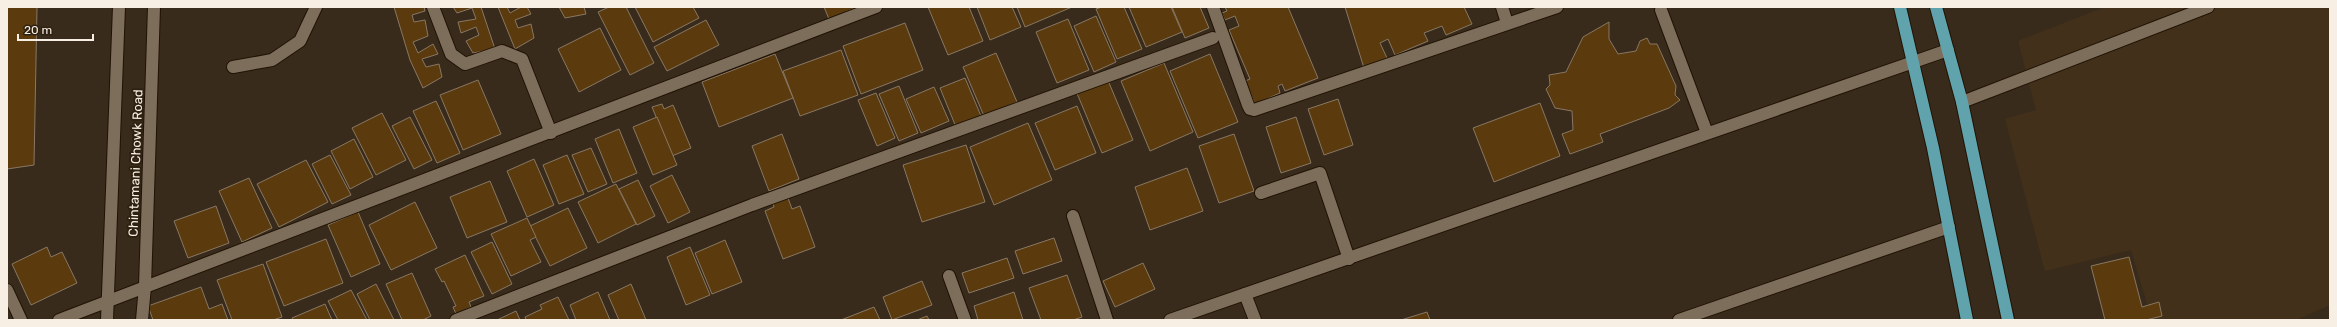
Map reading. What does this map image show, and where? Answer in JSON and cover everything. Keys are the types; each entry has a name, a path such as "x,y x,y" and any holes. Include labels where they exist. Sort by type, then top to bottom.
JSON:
{"main road":[{"path":"1900,7 1914,60 1949,227 1966,320"},
{"path":"1936,7 1962,102 2008,320"}],"street":[{"name":"Chintamani Chowk Road","path":"107,320 109,302 119,7"},
{"name":"Chintamani Chowk Road","path":"142,320 145,286 154,7"},
{"path":"233,66 272,60 300,41 316,7"},
{"path":"433,7 451,54 465,64 502,51 522,59 551,133"},
{"path":"59,320 109,302 145,286 551,133 876,7"},
{"path":"1213,7 1248,104 1250,109 1254,110 1557,7"},
{"path":"1502,7 1507,23"},
{"path":"1962,102 2208,7"},
{"path":"1661,10 1707,133"},
{"path":"456,320 752,205 1213,38"},
{"path":"1170,320 1193,316 1245,294 1914,60 1948,50"},
{"path":"1261,194 1320,173 1348,258"},
{"path":"1073,216 1106,320"},
{"path":"1679,320 1949,227"},
{"path":"949,276 965,320"},
{"path":"7,290 21,320"},
{"path":"1245,294 1255,320"}],"shaded area":[{"path":"2105,7 2330,7 2330,305 2296,320 2152,320 2131,250 2045,271 2005,119 2036,110 2018,41"}],"building":[{"path":"7,7 37,7 34,165 7,169"},
{"path":"394,7 424,7 425,11 412,15 414,22 425,20 428,36 413,42 418,53 433,44 438,54 422,59 426,67 439,64 442,77 423,88 410,60"},
{"path":"453,7 481,7 495,49 473,53 466,41 479,35 476,27 461,33 458,22 476,19 472,8 457,13"},
{"path":"498,7 507,7 510,13 521,7 527,7 531,14 515,20 518,28 531,24 534,38 515,49"},
{"path":"559,7 584,7 586,14 565,18"},
{"path":"609,7 626,7 654,63 630,75 598,12"},
{"path":"635,7 693,7 699,18 653,42"},
{"path":"824,7 857,7 829,19"},
{"path":"928,7 969,7 983,41 948,55"},
{"path":"977,7 1012,7 1021,27 990,40"},
{"path":"1017,7 1072,7 1025,27"},
{"path":"1102,7 1124,7 1142,49 1117,59 1096,9"},
{"path":"1129,7 1171,7 1182,32 1146,47"},
{"path":"1172,7 1200,7 1209,28 1185,38"},
{"path":"1225,7 1288,7 1318,78 1285,91 1282,84 1278,86 1280,93 1255,104 1245,81 1250,79 1229,30 1239,26 1235,16 1225,20 1222,13 1227,11"},
{"path":"1345,7 1464,7 1472,24 1446,35 1442,26 1424,33 1428,41 1395,55 1388,39 1380,43 1387,58 1364,68"},
{"path":"1096,16 1116,62 1094,72 1074,26"},
{"path":"1068,19 1089,70 1057,83 1036,32"},
{"path":"706,20 719,45 667,71 654,47"},
{"path":"1609,22 1609,39 1618,54 1636,51 1640,41 1647,38 1650,44 1657,44 1676,86 1675,95 1680,100 1669,108 1600,134 1603,142 1570,154 1562,134 1573,130 1572,111 1555,108 1546,89 1550,85 1549,75 1566,72 1583,37"},
{"path":"905,23 923,70 861,94 843,46"},
{"path":"600,28 621,70 579,92 558,49"},
{"path":"841,50 858,95 800,116 783,71"},
{"path":"996,53 1017,102 984,116 963,67"},
{"path":"775,54 793,98 719,127 702,82"},
{"path":"1210,54 1238,122 1198,138 1170,71"},
{"path":"1164,63 1193,132 1150,151 1121,81"},
{"path":"965,78 981,116 956,127 940,88"},
{"path":"1107,78 1133,140 1102,153 1076,91"},
{"path":"478,80 501,134 463,150 440,95"},
{"path":"899,86 918,133 899,141 879,94"},
{"path":"934,87 949,121 921,133 906,99"},
{"path":"876,93 895,138 877,146 858,100"},
{"path":"1338,99 1353,145 1324,155 1308,109"},
{"path":"436,101 460,153 437,163 413,111"},
{"path":"1540,103 1560,156 1494,182 1473,128"},
{"path":"662,104 664,109 673,105 691,148 672,156 652,107"},
{"path":"1077,106 1096,153 1055,170 1035,123"},
{"path":"382,113 406,160 376,175 352,128"},
{"path":"410,117 432,160 414,169 392,126"},
{"path":"657,117 677,165 653,175 633,127"},
{"path":"1296,117 1311,163 1281,173 1266,127"},
{"path":"1028,123 1052,180 994,205 970,147"},
{"path":"619,129 637,173 613,183 595,139"},
{"path":"782,134 799,179 769,191 752,146"},
{"path":"1234,134 1254,191 1219,203 1199,146"},
{"path":"354,139 373,177 350,189 331,151"},
{"path":"966,145 985,202 922,222 903,165"},
{"path":"591,148 607,184 588,192 572,155"},
{"path":"330,155 351,195 332,204 312,164"},
{"path":"567,155 584,194 559,204 543,165"},
{"path":"534,159 554,205 527,217 507,171"},
{"path":"306,160 328,202 279,227 257,184"},
{"path":"1187,168 1203,211 1150,230 1135,187"},
{"path":"672,175 690,212 668,223 650,186"},
{"path":"249,178 272,228 242,242 219,191"},
{"path":"638,180 655,216 637,225 619,189"},
{"path":"490,181 507,222 467,238 450,197"},
{"path":"616,184 636,224 598,243 578,202"},
{"path":"788,198 792,209 800,206 815,247 783,259 765,211 774,207 773,204"},
{"path":"415,202 437,248 391,270 369,225"},
{"path":"216,206 229,243 188,258 174,221"},
{"path":"568,208 587,248 550,266 530,226"},
{"path":"358,212 380,264 351,277 328,225"},
{"path":"527,218 536,237 530,240 541,262 511,276 491,234"},
{"path":"1054,238 1062,261 1023,274 1015,251"},
{"path":"326,239 343,283 284,306 266,262"},
{"path":"725,240 742,282 712,294 695,253"},
{"path":"492,242 512,284 492,294 471,252"},
{"path":"47,247 51,257 62,252 77,283 31,305 12,264"},
{"path":"690,247 710,295 686,305 667,257"},
{"path":"465,255 484,296 469,302 471,307 456,314 453,307 456,306 444,281 442,282 435,269"},
{"path":"2129,257 2142,307 2159,302 2162,316 2146,320 2105,320 2091,266"},
{"path":"1007,258 1014,278 969,293 962,273"},
{"path":"1143,263 1155,289 1115,307 1103,281"},
{"path":"263,264 282,317 273,320 232,320 217,280"},
{"path":"412,273 431,316 423,320 402,320 386,284"},
{"path":"1067,275 1082,317 1073,320 1041,320 1029,288"},
{"path":"922,281 932,305 892,320 883,297"},
{"path":"376,284 394,320 370,320 357,294"},
{"path":"631,284 646,320 619,320 608,295"},
{"path":"201,287 209,309 222,304 228,320 153,320 148,306"},
{"path":"351,290 367,320 338,320 328,301"},
{"path":"598,292 610,320 576,320 570,305"},
{"path":"1014,292 1023,320 978,320 974,306"},
{"path":"558,297 569,320 526,320 525,317 542,309 540,305"},
{"path":"325,304 332,320 293,320 292,318"},
{"path":"874,307 880,320 841,320"},
{"path":"516,311 520,320 497,320"},
{"path":"1427,312 1430,320 1401,320"},
{"path":"927,316 929,320 917,320"}]}
